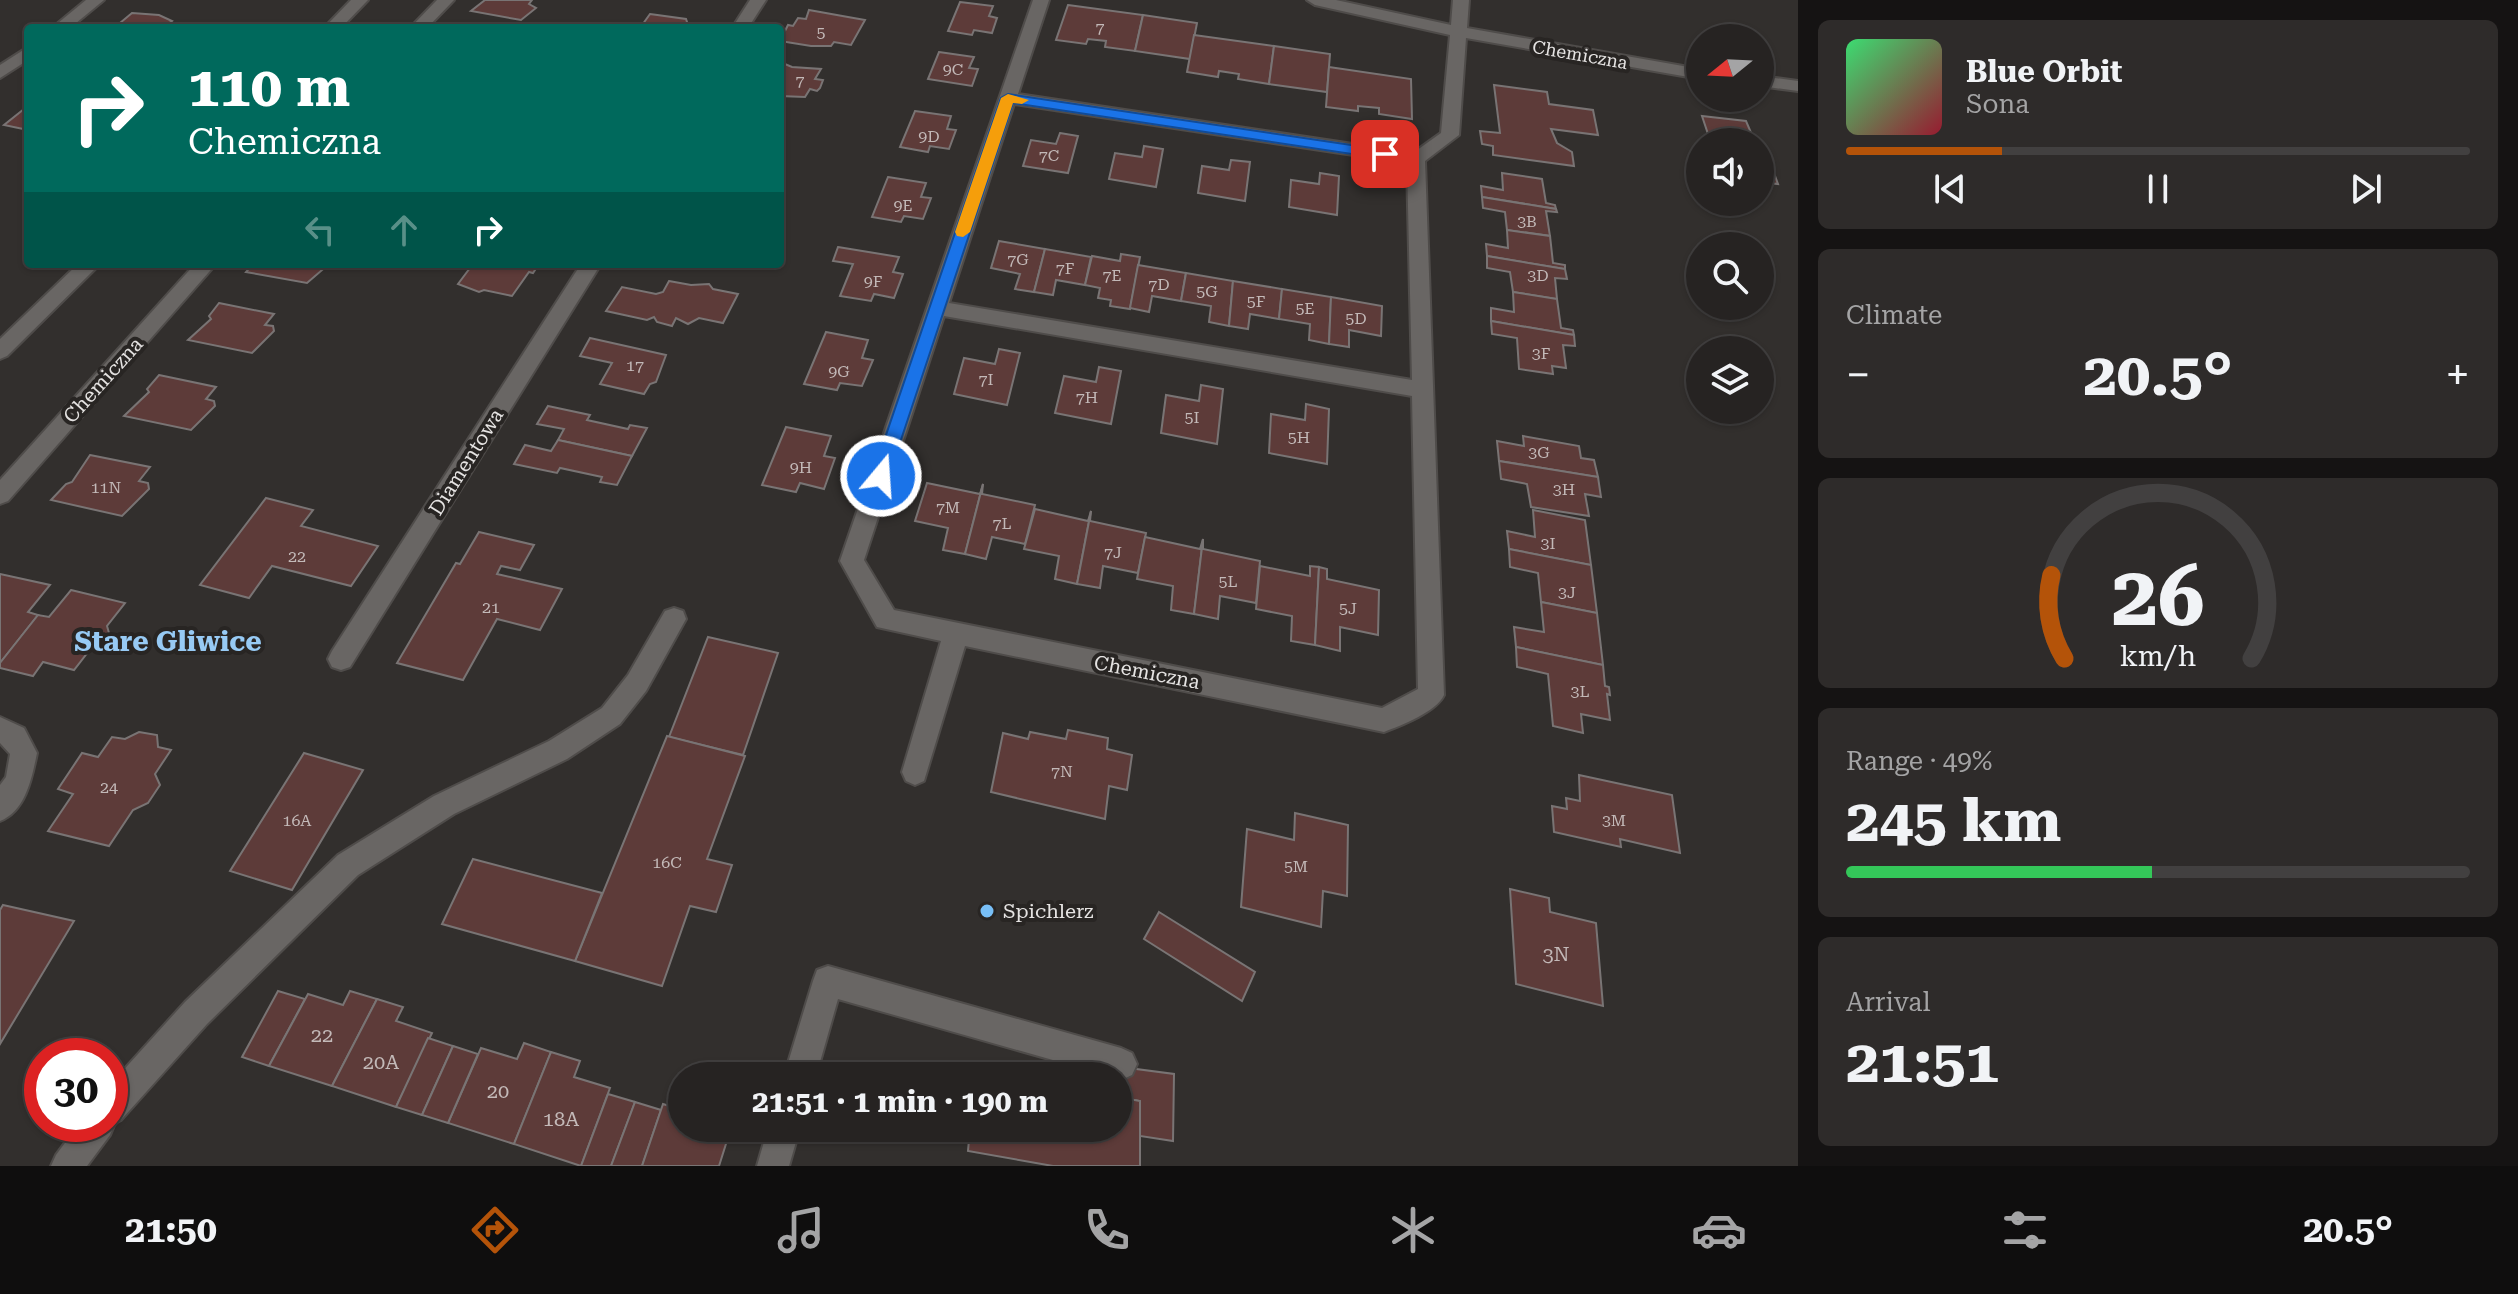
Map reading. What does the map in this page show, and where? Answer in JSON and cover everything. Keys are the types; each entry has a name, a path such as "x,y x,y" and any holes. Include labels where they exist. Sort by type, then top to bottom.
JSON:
{"street":[{"path":"65,24 96,0"},
{"path":"336,24 360,0"},
{"path":"422,24 446,0"},
{"path":"743,24 758,0"},
{"name":"Chemiczna","path":"1041,0 852,561 886,619 1384,720 1431,695 1416,159"},
{"name":"Chemiczna","path":"1315,0 1460,33 1602,60 1686,72"},
{"path":"1008,98 1416,159 1450,135 1461,0"},
{"path":"0,73 24,55"},
{"path":"1774,83 1798,86"},
{"path":"0,351 86,268"},
{"name":"Chemiczna","path":"0,495 202,268"},
{"name":"Diamentowa","path":"341,659 588,268"},
{"path":"937,308 1423,390"},
{"path":"128,1089 196,1013 348,865 444,805 558,750 611,716 637,683 674,619"},
{"path":"915,772 956,634"},
{"path":"0,729 15,737 24,753 18,782 0,808"},
{"path":"804,1062 828,981 1114,1062"},
{"path":"67,1166 85,1142"},
{"path":"773,1166 780,1142"}],"building":[{"path":"485,0 532,0 529,4 536,8 521,20 471,11"},
{"path":"960,2 993,6 989,16 997,18 992,33 974,30 972,35 948,31"},
{"path":"1068,5 1143,15 1135,51 1105,47 1106,41 1088,39 1086,44 1056,40"},
{"path":"809,10 865,20 851,45 834,42 831,46 811,46 784,42 788,25 793,26 798,18 806,19"},
{"path":"132,13 159,15 172,21 168,24 119,24"},
{"path":"650,14 686,19 688,24 643,24"},
{"path":"1143,15 1197,23 1190,59 1135,51"},
{"path":"1194,35 1274,46 1269,84 1238,79 1239,74 1219,71 1218,77 1187,72"},
{"path":"1274,46 1330,54 1327,92 1269,84"},
{"path":"939,52 974,57 969,68 978,69 972,86 928,79"},
{"path":"784,64 821,69 815,79 823,80 820,88 817,91 810,89 805,97 784,96"},
{"path":"1329,67 1411,79 1412,119 1379,114 1379,108 1358,106 1358,111 1326,107"},
{"path":"1494,85 1547,92 1549,104 1593,110 1598,135 1551,129 1557,143 1572,152 1574,166 1493,155 1493,146 1482,144 1480,131 1500,133"},
{"path":"24,109 24,129 4,125"},
{"path":"915,111 951,116 947,129 956,130 949,149 930,146 928,152 900,147"},
{"path":"1702,116 1746,121 1749,128 1706,128"},
{"path":"1060,133 1078,136 1068,173 1023,166 1031,140 1056,144"},
{"path":"1144,146 1163,149 1156,187 1109,179 1115,153 1142,157"},
{"path":"1231,160 1250,162 1245,201 1198,193 1202,166 1229,170"},
{"path":"1320,173 1339,176 1337,215 1289,207 1291,180 1319,184"},
{"path":"1502,173 1542,179 1546,203 1555,205 1556,209 1482,197 1481,186 1503,190"},
{"path":"888,177 926,183 921,197 931,198 923,219 904,216 901,222 872,217"},
{"path":"1482,197 1556,209 1557,212 1546,211 1550,236 1507,230 1505,212 1483,208"},
{"path":"1507,230 1550,236 1553,263 1565,265 1565,269 1487,256 1486,244 1508,248"},
{"path":"999,241 1045,249 1034,292 1015,289 1020,274 991,268"},
{"path":"838,247 899,257 893,272 903,274 894,298 874,294 871,301 840,296 853,264 833,261"},
{"path":"1045,249 1091,257 1085,285 1056,280 1053,295 1034,292"},
{"path":"1121,254 1140,257 1130,309 1110,306 1111,300 1098,298 1100,288 1085,285 1092,256 1120,261"},
{"path":"1487,256 1565,269 1567,279 1555,278 1557,299 1513,292 1510,272 1487,268"},
{"path":"1138,265 1186,273 1181,301 1152,296 1149,312 1130,308"},
{"path":"250,268 324,268 307,283 246,272"},
{"path":"470,268 536,268 533,273 529,272 512,296 484,290 479,292 458,284"},
{"path":"1186,273 1233,281 1229,326 1209,322 1211,306 1181,301"},
{"path":"669,281 709,284 713,289 738,294 723,323 699,318 688,324 676,318 672,326 657,322 654,317 647,320 606,311 622,287 656,294 663,292"},
{"path":"1233,281 1282,289 1279,319 1250,314 1248,329 1229,326"},
{"path":"1282,289 1331,297 1329,344 1309,340 1310,324 1279,319"},
{"path":"1513,292 1557,299 1561,328 1573,330 1574,335 1491,321 1491,308 1514,312"},
{"path":"1331,297 1382,306 1381,336 1349,330 1349,347 1329,344"},
{"path":"219,303 274,314 265,325 273,326 274,331 252,353 188,340 211,319 209,316"},
{"path":"1491,321 1574,335 1575,346 1563,345 1566,368 1552,366 1553,374 1519,369 1517,338 1492,334"},
{"path":"826,332 868,340 862,358 873,360 862,386 840,383 837,390 804,384"},
{"path":"590,338 666,355 656,382 650,384 644,394 600,384 612,363 580,356"},
{"path":"999,349 1020,353 1007,405 954,394 964,358 995,364"},
{"path":"1099,367 1121,371 1111,424 1055,413 1064,376 1096,382"},
{"path":"159,375 216,387 206,399 214,401 215,406 191,430 124,416 149,392 147,389"},
{"path":"1201,385 1223,389 1217,444 1161,433 1166,395 1199,401"},
{"path":"1306,404 1329,409 1327,464 1269,453 1271,414 1305,420"},
{"path":"548,406 590,415 587,420 628,429 630,425 647,428 632,456 558,440 564,429 537,424"},
{"path":"786,427 831,436 824,456 835,458 824,489 800,483 796,492 762,485"},
{"path":"1523,436 1579,446 1581,458 1594,460 1598,477 1499,461 1497,441 1524,446"},
{"path":"558,440 632,456 617,485 600,482 602,477 560,468 557,473 514,464 525,445 551,451"},
{"path":"90,455 150,467 139,481 148,483 149,489 122,516 51,500 72,482"},
{"path":"1499,461 1598,477 1601,497 1585,494 1589,516 1531,507 1527,484 1501,479"},
{"path":"927,483 980,494 983,484 965,554 943,550 948,528 915,521"},
{"path":"983,484 982,494 1035,505 1025,544 992,537 986,559 965,554"},
{"path":"266,498 313,510 301,526 378,546 351,586 272,566 249,598 200,585"},
{"path":"1035,509 1088,521 1091,511 1077,584 1055,579 1059,556 1024,549"},
{"path":"1533,510 1585,520 1591,565 1509,549 1507,531 1535,537"},
{"path":"1091,511 1090,521 1146,533 1138,573 1103,566 1100,588 1077,584"},
{"path":"479,532 534,545 520,570 501,566 497,574 562,589 540,630 497,619 463,680 397,663 456,563 460,564"},
{"path":"1145,537 1200,549 1203,539 1194,614 1171,610 1173,586 1137,579"},
{"path":"1203,539 1203,549 1260,561 1256,603 1220,596 1218,619 1194,614"},
{"path":"1509,549 1591,565 1597,613 1541,602 1538,573 1510,567"},
{"path":"1260,566 1310,576 1310,566 1319,567 1315,645 1291,641 1292,616 1256,609"},
{"path":"1319,567 1327,569 1327,579 1379,590 1378,635 1340,627 1340,651 1315,645"},
{"path":"0,574 50,585 28,612 38,615 0,663"},
{"path":"71,590 125,603 107,626 109,633 103,642 92,647 74,670 43,662 33,676 0,668 0,663 38,615 49,617"},
{"path":"1541,602 1597,613 1603,665 1516,647 1514,627 1544,632"},
{"path":"708,637 778,653 743,755 669,737"},
{"path":"1516,647 1603,665 1605,686 1609,687 1610,720 1581,714 1583,733 1553,726 1548,674 1517,667"},
{"path":"1068,730 1108,738 1107,749 1132,755 1127,790 1109,786 1105,819 991,792 1003,733 1028,739 1030,732 1066,739"},
{"path":"139,732 157,735 158,747 171,750 155,774 160,785 148,803 133,810 109,846 48,831 73,794 58,789 82,753 98,757 112,737 125,739"},
{"path":"667,736 745,756 707,859 732,865 716,912 690,906 662,986 575,961"},
{"path":"304,753 363,770 292,890 230,871"},
{"path":"1579,775 1672,795 1680,853 1620,839 1621,847 1554,832 1552,806 1567,809 1566,798 1580,801"},
{"path":"1295,813 1348,825 1347,896 1323,891 1321,927 1241,907 1247,829 1294,840"},
{"path":"473,859 602,893 575,961 442,924"},
{"path":"1510,889 1549,898 1550,912 1596,923 1603,1006 1516,984"},
{"path":"3,905 74,921 0,1044 0,910"},
{"path":"1159,912 1255,972 1242,1001 1144,939"},
{"path":"278,991 305,999 269,1066 242,1057"},
{"path":"350,991 377,999 332,1086 269,1066 308,994 343,1005"},
{"path":"377,999 403,1007 396,1021 432,1033 396,1107 332,1086"},
{"path":"428,1038 453,1046 422,1115 396,1107"},
{"path":"524,1043 551,1052 514,1144 448,1123 481,1048 517,1059"},
{"path":"453,1046 478,1054 448,1123 422,1115"},
{"path":"551,1052 580,1061 574,1077 610,1088 581,1166 514,1144"},
{"path":"1132,1068 1174,1074 1173,1141 1140,1136 1140,1101 1132,1100"},
{"path":"608,1094 635,1102 611,1166 581,1166"},
{"path":"1132,1100 1140,1101 1140,1166 1053,1166 968,1151 969,1142 1132,1142"},
{"path":"635,1102 661,1110 642,1166 611,1166"},
{"path":"663,1104 668,1106 668,1142 727,1142 719,1166 642,1166"}],"slow traffic":[{"path":"963,232 1008,98 1022,100"}],"place":[{"name":"Spichlerz","path":"987,911"}],"district":[{"name":"Stare Gliwice","path":"168,641"}],"route":[{"path":"881,476 1008,98 1385,154"}]}
